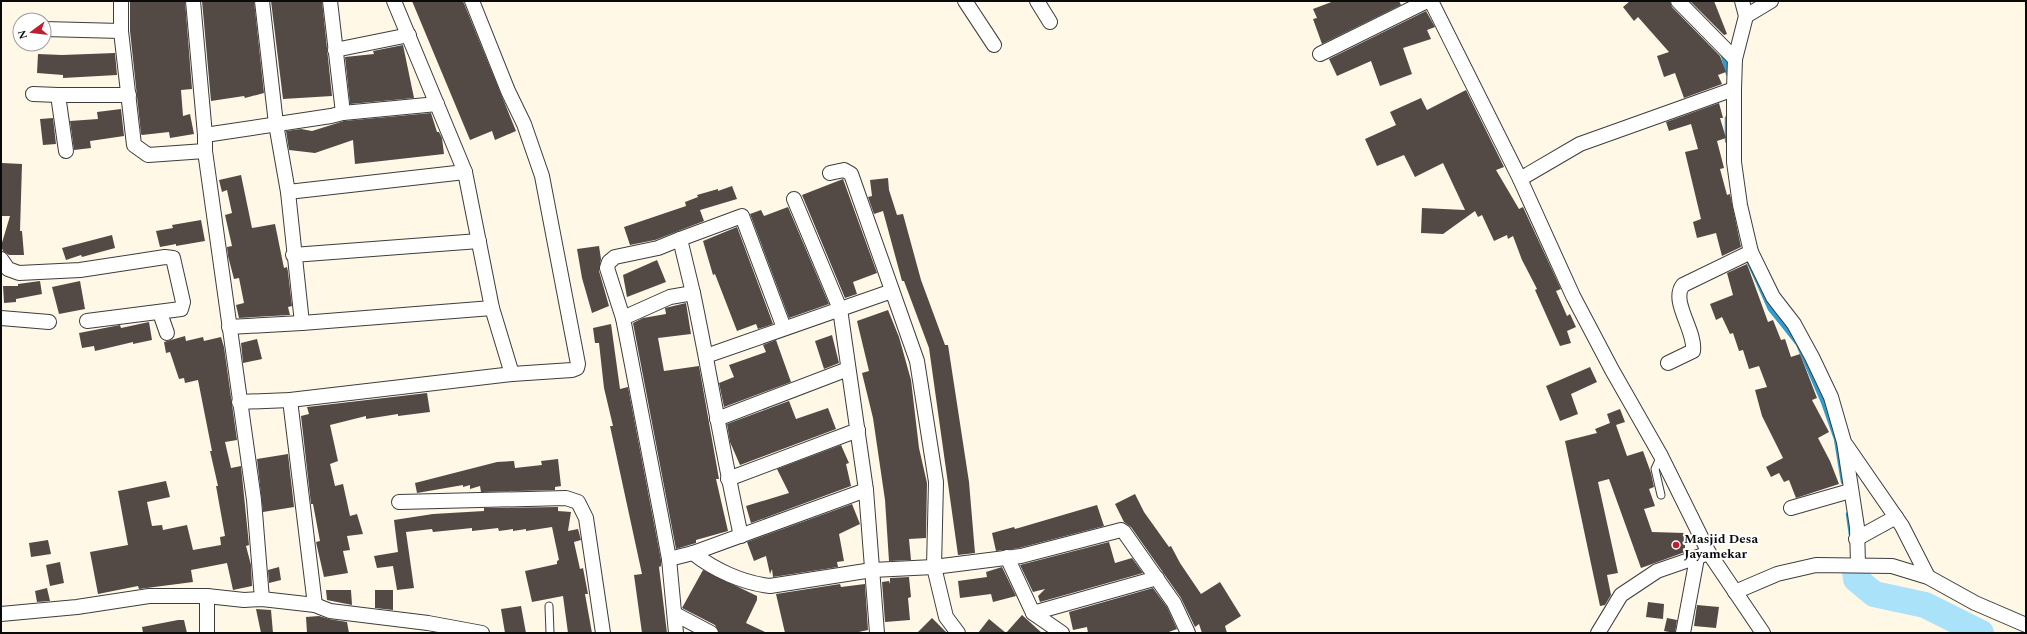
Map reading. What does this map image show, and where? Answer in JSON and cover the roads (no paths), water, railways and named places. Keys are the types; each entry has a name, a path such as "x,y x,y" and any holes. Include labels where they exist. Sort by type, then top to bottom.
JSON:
{"street":[{"path":"121,1 121,31 134,145 148,155 205,151"},
{"path":"193,1 205,135 205,151 228,327 254,500 262,599"},
{"path":"262,1 276,124 288,192 293,255 302,323"},
{"path":"330,1 343,113"},
{"path":"394,1 465,172 492,308 512,374"},
{"path":"239,402 290,400 512,374 572,370 577,368 578,364 542,176 524,124 508,91 472,1"},
{"path":"966,1 994,45"},
{"path":"1037,1 1050,22"},
{"path":"1320,54 1427,1"},
{"path":"1431,1 1520,180 1573,296 1612,370 1662,456 1703,556 1735,592 1763,633"},
{"path":"1678,1 1735,60"},
{"path":"1742,1 1746,16 1735,60 1734,88 1734,162 1740,205 1751,252 1773,297 1794,324 1831,396 1844,442 1850,491 1857,526 1856,539 1858,564"},
{"path":"1746,16 1771,1"},
{"path":"52,29 121,31"},
{"path":"335,50 408,35"},
{"path":"1520,180 1580,144 1734,88"},
{"path":"33,94 58,96 129,95"},
{"path":"58,96 66,151"},
{"path":"205,135 343,113 437,104"},
{"path":"830,173 844,170 851,174 917,361 936,482 934,567 946,617 958,633"},
{"path":"288,192 465,172"},
{"path":"794,199 840,309 866,490 877,633"},
{"path":"676,633 669,559 623,318 607,268 609,262 615,258 658,248 742,216 784,328"},
{"path":"680,239 706,356 728,479 741,536"},
{"path":"293,255 479,241"},
{"path":"1668,363 1693,352 1694,345 1689,326 1679,301 1679,290 1683,285 1751,252"},
{"path":"1,259 8,269 19,273 80,270 170,257 173,258 182,306 181,309 160,313 87,321"},
{"path":"706,356 892,291"},
{"path":"623,318 670,297 693,293"},
{"path":"228,327 302,323 492,308"},
{"path":"160,313 167,333"},
{"path":"1,318 50,322"},
{"path":"717,420 848,369"},
{"path":"290,400 315,605"},
{"path":"728,479 858,430"},
{"path":"1844,442 1896,517 1928,577"},
{"path":"669,559 693,553 866,490"},
{"path":"1791,508 1850,491"},
{"path":"399,502 566,498 578,502 586,518 603,633"},
{"path":"1856,539 1896,517"},
{"path":"693,553 708,565 755,584 770,586 872,570 934,567 1021,556 1121,530 1124,532 1174,603 1183,632"},
{"path":"1598,633 1621,595 1657,571 1703,556"},
{"path":"1683,633 1703,556"},
{"path":"1007,557 1033,613 1062,633"},
{"path":"1735,592 1777,574 1816,565 1845,566 1858,564 1892,566 1928,577 1975,603 2026,625"},
{"path":"1033,613 1157,578"},
{"path":"1,614 77,607 149,596 207,596 244,600 262,599 315,605 330,611 428,623 482,633"},
{"path":"207,596 207,633"},
{"path":"675,614 711,633"}],"lane":[{"path":"1661,495 1655,468 1662,456"},
{"path":"549,606 550,633"}],"waterway":[{"path":"1722,52 1728,74"},
{"path":"1727,118 1727,141"},
{"path":"1748,260 1770,309 1798,344 1823,402 1836,439 1843,482"},
{"path":"1848,514 1851,535"},
{"path":"1855,571 1856,579 1874,594 1925,605 1981,633"}],"place":[{"name":"Masjid Desa Jayamekar","path":"1676,545"}]}
